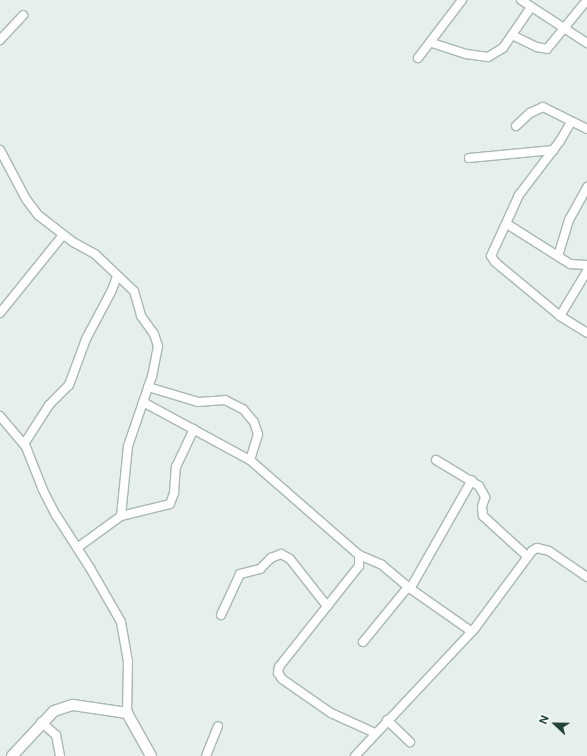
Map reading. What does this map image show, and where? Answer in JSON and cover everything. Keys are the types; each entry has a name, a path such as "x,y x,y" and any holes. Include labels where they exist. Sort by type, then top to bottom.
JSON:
{"street":[{"path":"418,58 432,43 462,0"},
{"path":"521,0 587,43"},
{"path":"512,35 537,47 547,49 587,0"},
{"path":"432,43 466,54 488,57 503,48 531,7"},
{"path":"0,40 23,15"},
{"path":"516,126 530,113 543,107 587,129"},
{"path":"571,122 554,150 519,195 507,224 492,251 492,259 560,316 587,333"},
{"path":"0,150 32,208 63,235 96,255 134,291 141,316 156,340 158,352 128,446 121,516"},
{"path":"469,158 554,150"},
{"path":"558,256 569,220 587,187"},
{"path":"507,224 570,264 587,265"},
{"path":"0,313 2,304 63,235"},
{"path":"560,316 587,271"},
{"path":"24,444 46,410 69,384 86,339 112,290 117,276"},
{"path":"148,387 198,402 225,400 243,409 254,422 258,434 250,460"},
{"path":"143,402 250,460 359,556 382,565 409,588 472,632"},
{"path":"0,416 24,444 43,490 118,615 124,630 128,661 127,713 151,756"},
{"path":"77,548 121,516 170,504 174,493 176,467 194,429"},
{"path":"436,460 472,480 484,491 483,516 527,556"},
{"path":"363,642 409,588 472,480"},
{"path":"355,756 387,720 419,690 472,632 527,556 537,548 542,548 575,567 587,577"},
{"path":"221,615 240,574 260,569 271,558 281,554 290,559 327,606"},
{"path":"359,556 359,566 279,667 279,677 331,713 375,733"},
{"path":"12,756 41,722 54,711 73,705 127,713"},
{"path":"387,720 410,742"},
{"path":"41,722 56,734 60,756"},
{"path":"206,756 218,726"}]}
